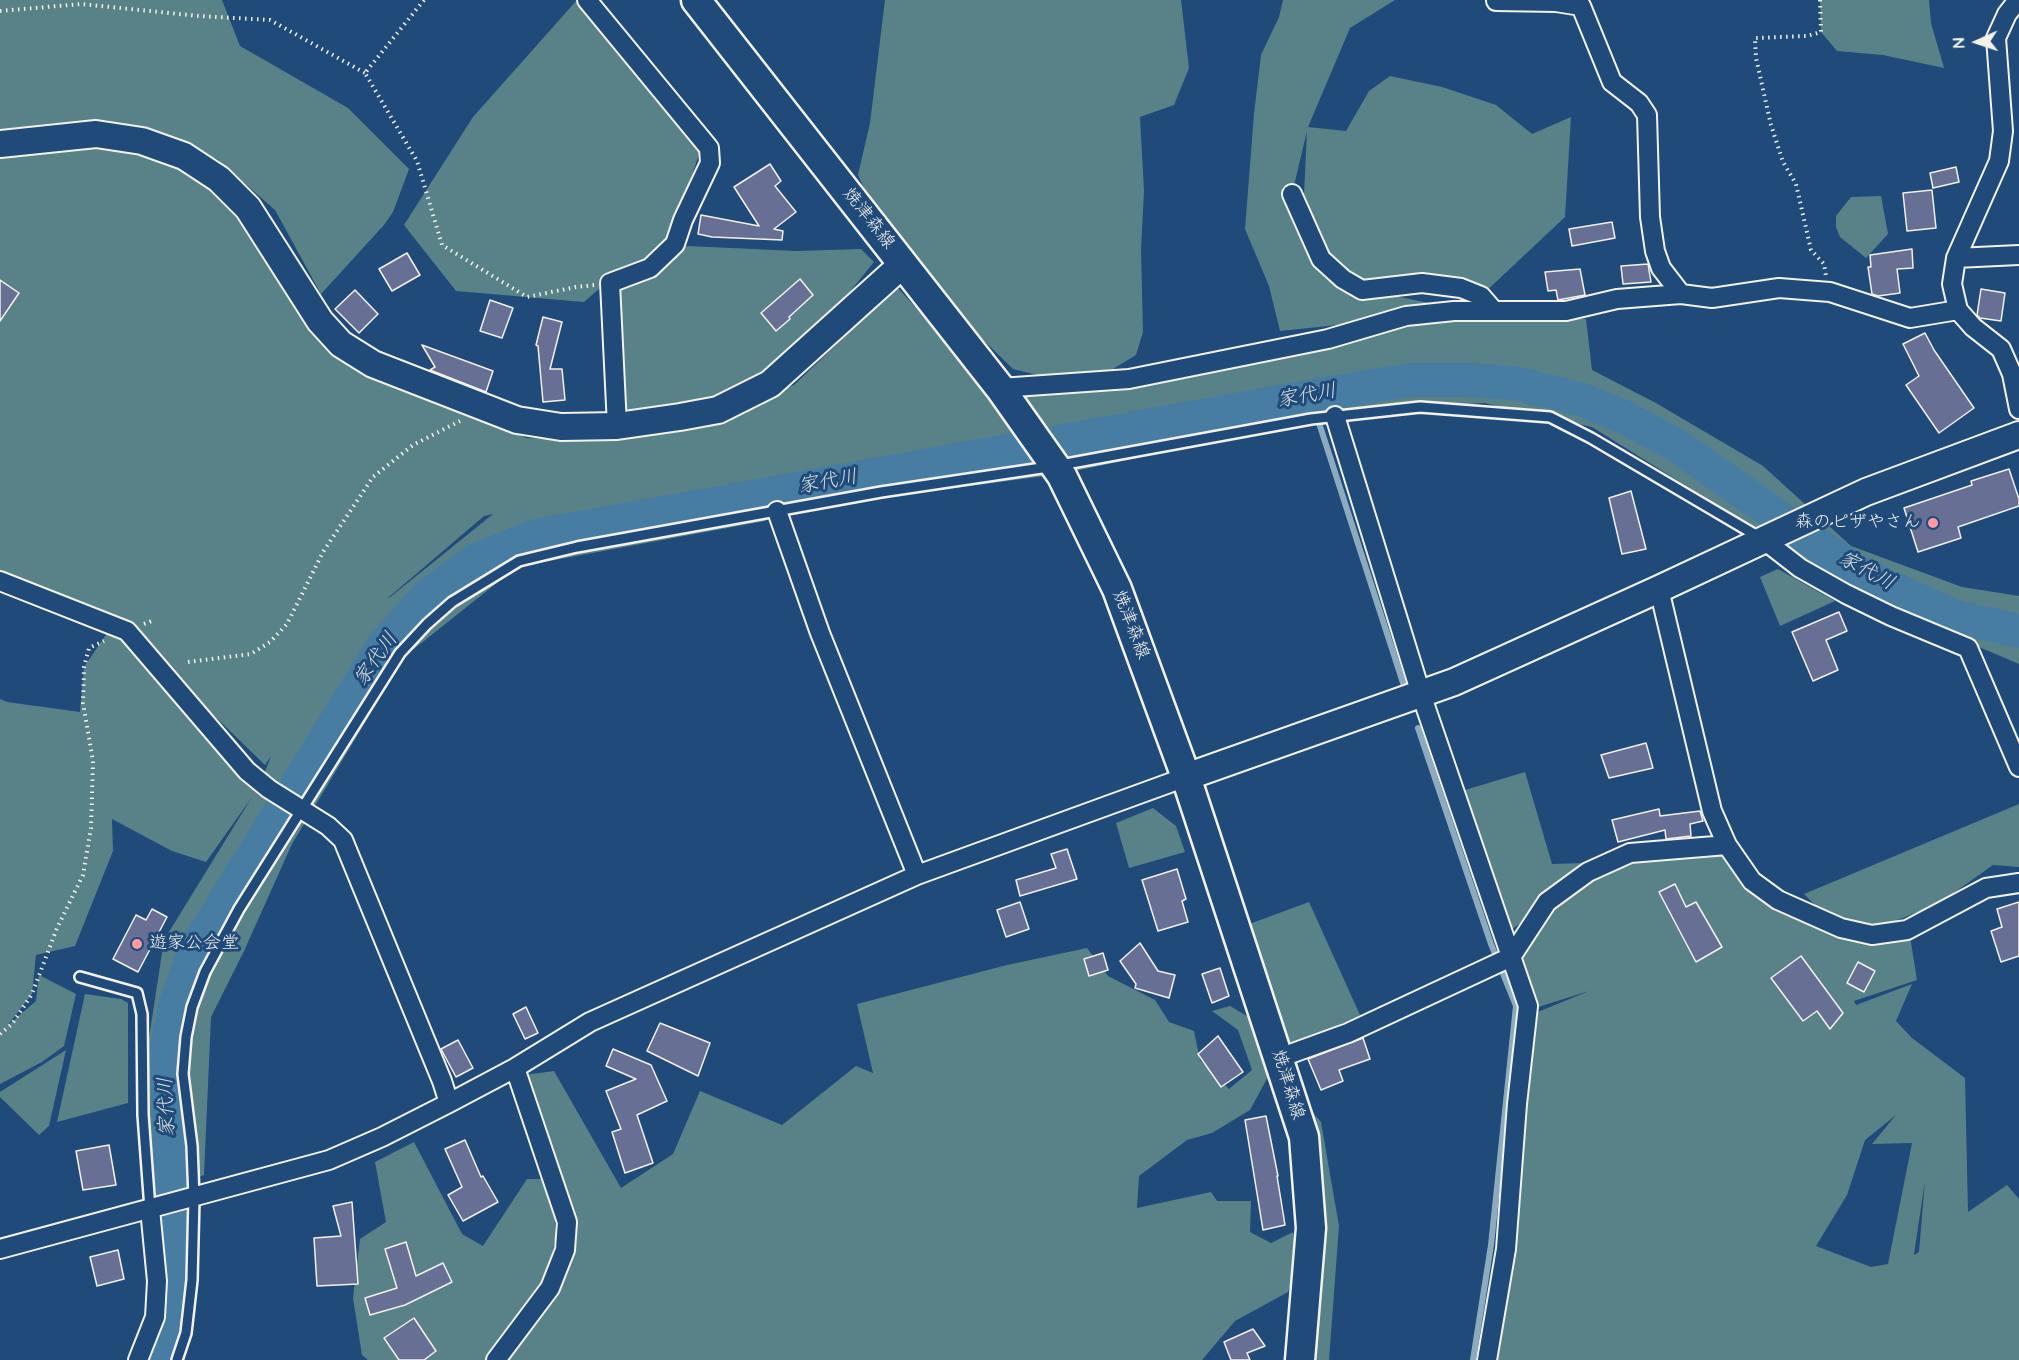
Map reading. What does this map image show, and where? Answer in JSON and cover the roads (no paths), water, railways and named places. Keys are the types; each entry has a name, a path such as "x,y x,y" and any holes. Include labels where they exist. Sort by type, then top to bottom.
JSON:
{"main road":[{"name":"焼津森線","path":"696,0 1000,388 1028,427 1059,471 1117,589 1186,777 1304,1137 1311,1228 1300,1360"}],"street":[{"path":"587,0 709,148 710,163 683,220 675,244 650,268 610,284 617,426"},
{"path":"2018,0 2007,14 1996,38 2003,130 1999,161 1956,258 1952,284 1958,310 1973,327 2001,349 2012,374 2019,409"},
{"path":"1496,1 1556,2 1581,6 1612,82 1639,103 1647,115 1650,217 1655,250 1661,268 1681,294"},
{"path":"0,144 96,134 142,141 184,156 219,179 248,208 320,321 341,344 373,364 517,420 561,427 617,426 718,410 770,384 903,264"},
{"path":"1292,194 1321,259 1343,279 1362,290 1422,283 1461,288 1481,296 1494,310"},
{"path":"1956,258 2019,255"},
{"path":"1000,388 1129,379 1328,339 1406,316 1454,311 1566,311 1617,299 1681,294 1712,298 1779,288 1830,292 1910,318 1958,310"},
{"path":"1329,417 1508,958 1528,1006 1517,1104 1506,1249 1487,1360"},
{"path":"0,1249 329,1160 382,1137 449,1103 515,1068 590,1022 916,875 1454,682 1866,492 2019,435"},
{"path":"777,511 820,633 916,875"},
{"path":"1772,536 1800,568 1891,616 1968,648 2019,767"},
{"path":"0,582 127,632 247,771 269,789 328,826 343,840 449,1103"},
{"path":"1659,589 1712,810 1727,846 1752,881 1778,900 1841,928 1872,935 1907,930 1986,888 2019,883"},
{"path":"1279,1058 1348,1033 1508,958 1547,902 1588,872 1630,853 1727,846"},
{"path":"496,1360 550,1288 565,1250 567,1222 515,1068"},
{"path":"138,1360 154,1317 157,1281 150,1209"}],"lane":[{"path":"177,1360 186,1333 192,1280 188,1199 192,1146 183,1074 186,1037 192,1007 205,972 239,909 300,809 400,653 452,602 519,561 577,547 882,492 1059,471 1311,419 1420,407 1550,417 1772,536"},
{"path":"80,977 137,993 142,1014 143,1115 150,1209"}],"waterway":[{"name":"家代川","path":"157,1360 171,1317 173,1265 167,1047 175,1006 194,951 383,646 428,595 478,559 536,536 1408,380 1469,380 1515,383 1580,399 1624,417 1676,445 1854,570 1956,617 2019,631"},
{"path":"1313,396 1320,426 1404,686"},
{"path":"1418,728 1491,944 1516,1006 1491,1245 1473,1360"}],"place":[{"name":"森のピザやさん","path":"1933,523"},
{"name":"遊家公会堂","path":"137,944"}]}
